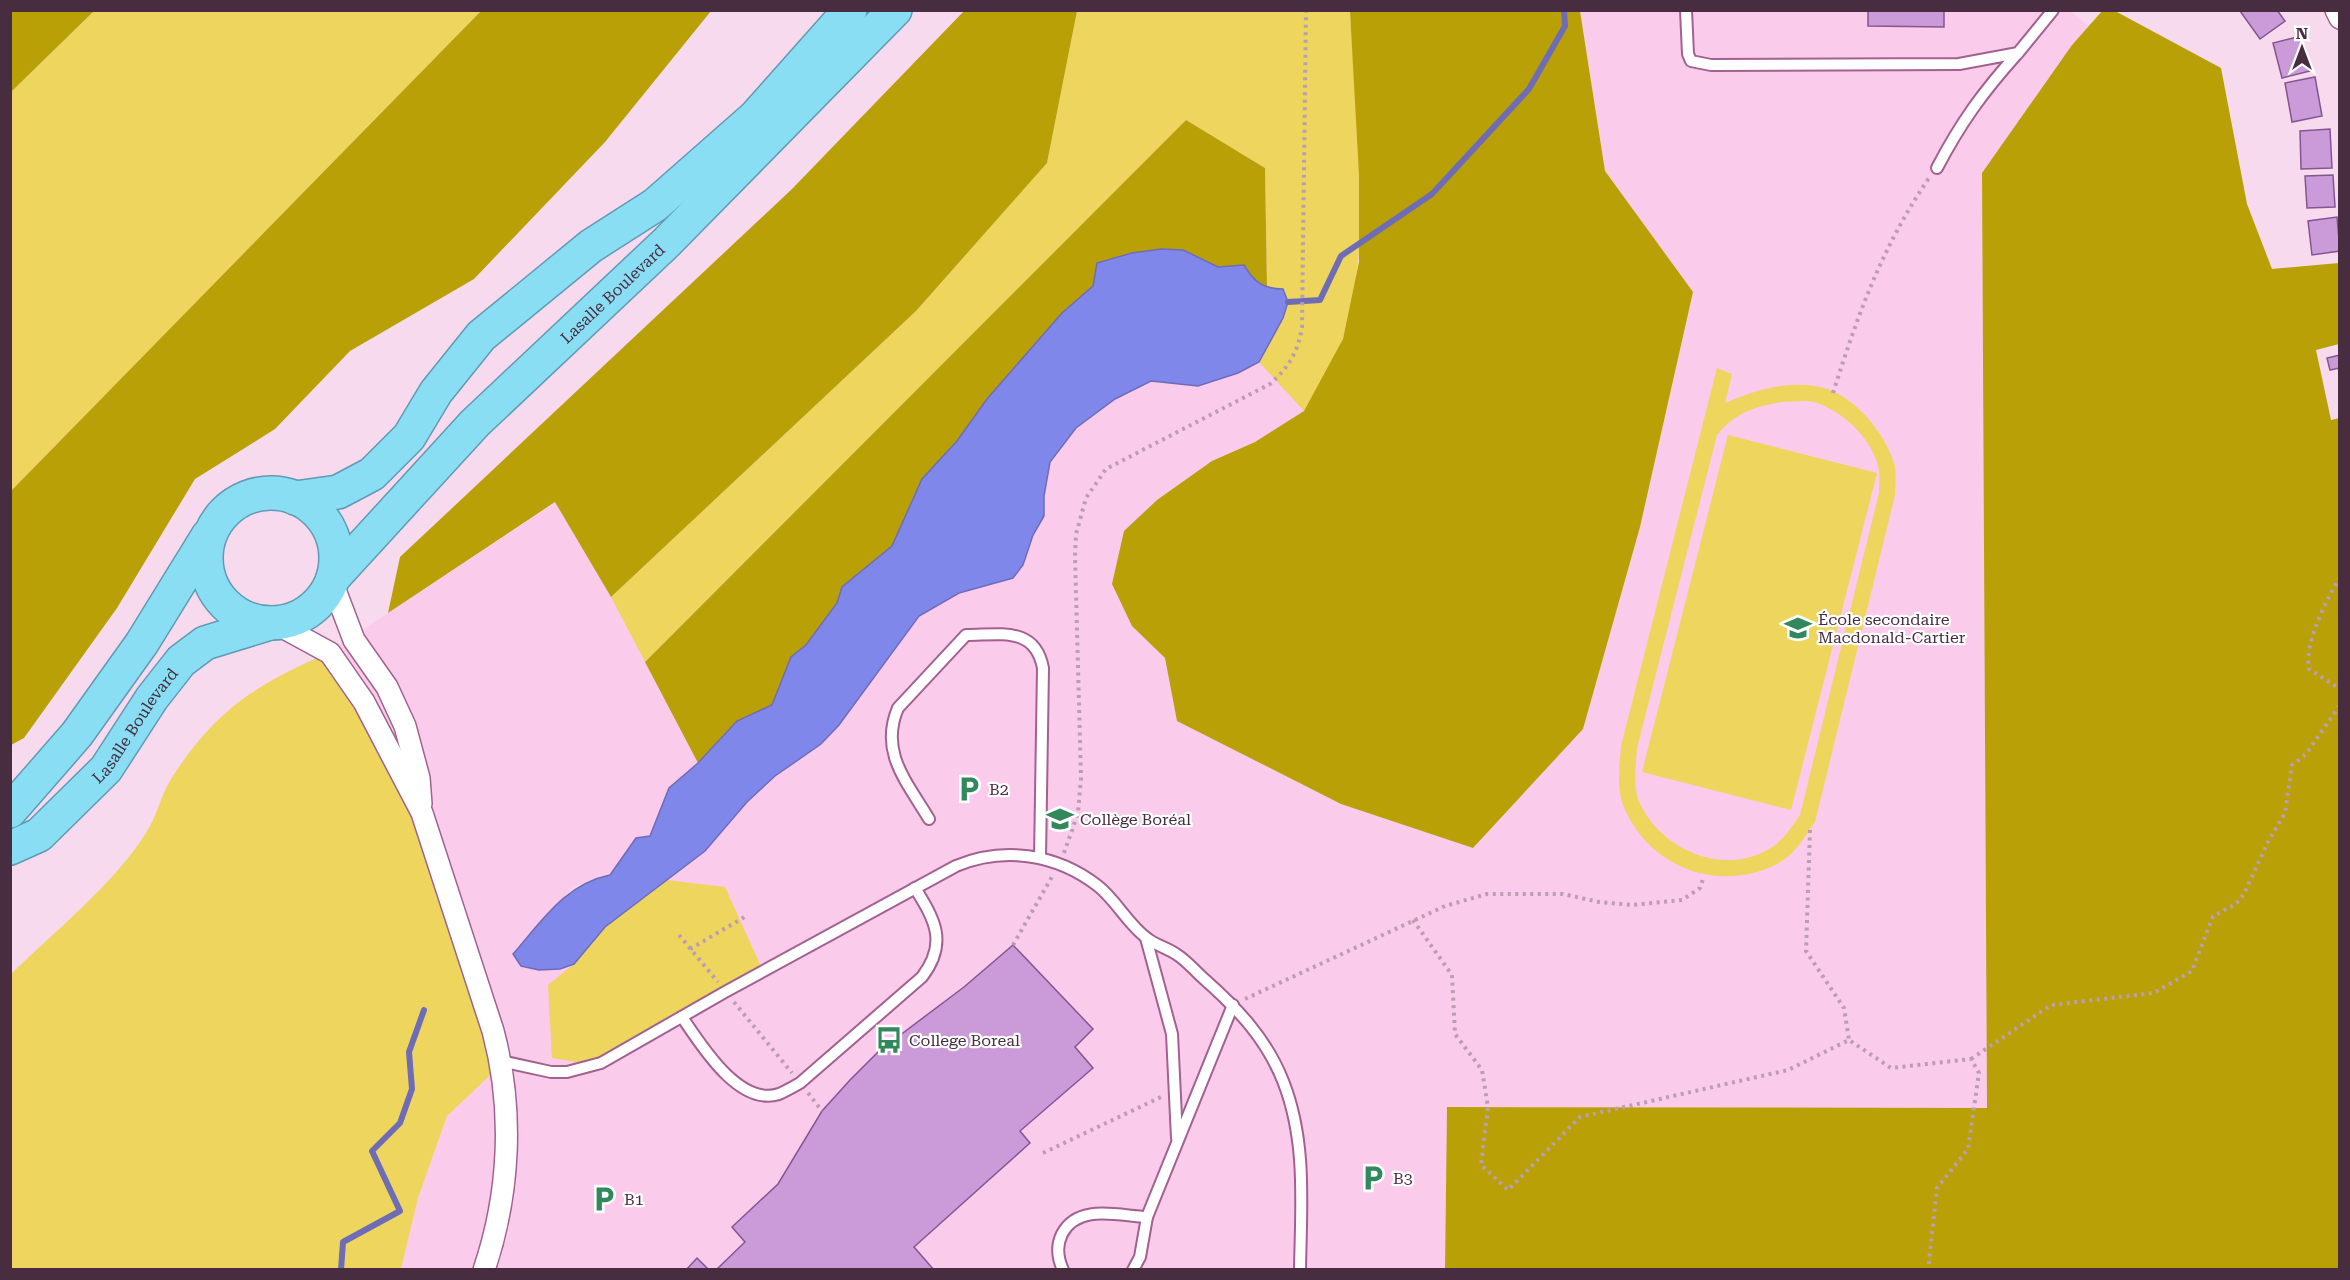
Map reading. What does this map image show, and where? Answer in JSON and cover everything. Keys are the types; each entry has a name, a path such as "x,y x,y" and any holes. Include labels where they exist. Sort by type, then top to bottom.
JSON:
{"highway":[{"path":"295,498 338,492 372,474 409,437 436,392 481,336 591,246 655,205 755,117 850,10"},
{"name":"Lasalle Boulevard","path":"332,580 476,423 666,243 895,10"},
{"path":"10,811 84,724 142,643 216,524 227,510 242,500 259,494 278,493 295,498 312,507 326,522 335,549 332,580 323,598 309,611 293,619 272,623 242,615 219,597 210,580 206,561 208,542 216,524"},
{"name":"Lasalle Boulevard","path":"10,848 39,835 106,769 152,698 181,661 205,643 272,623"}],"street":[{"path":"2336,10 2340,18"},
{"path":"332,580 354,640 387,687 405,726 419,778 422,813"},
{"path":"272,623 330,653 364,702 422,813 501,1061 506,1102 506,1159 503,1195 484,1269"}],"lane":[{"path":"1686,10 1688,54 1691,61 1699,64 1959,64 2018,53"},
{"path":"1937,168 1959,125 1982,93 2053,10"},
{"path":"929,819 893,753 890,738 892,722 898,708 966,635 1017,635 1029,640 1040,654 1043,668 1040,858"},
{"path":"501,1061 551,1072 584,1069 601,1063 725,992 972,859 1009,854 1040,858 1059,864 1098,886 1146,938 1177,954 1233,1005 1256,1030 1271,1053 1293,1112 1301,1168 1300,1269"},
{"path":"682,1017 735,1083 747,1092 777,1095 800,1083 922,977 932,965 936,951 936,928 915,888"},
{"path":"1146,938 1170,1024 1176,1090 1177,1144"},
{"path":"1133,1269 1140,1257 1148,1217 1233,1005"},
{"path":"1063,1269 1058,1260 1058,1242 1066,1227 1079,1216 1096,1213 1148,1217"}],"path":[{"path":"1013,945 1059,864 1071,838 1077,813 1081,778 1075,556 1076,534 1086,498 1096,480 1119,461 1270,384 1285,370 1299,346 1303,275 1306,10"},
{"path":"1833,393 1860,308 1881,259 1903,217 1937,168"},
{"path":"2340,578 2328,598 2307,658 2308,669 2340,689"},
{"path":"1810,830 1806,951 1844,1008 1849,1040 1891,1068 1971,1059 2051,1005 2154,993 2192,971 2213,916 2236,904 2244,894 2268,842 2285,813 2292,765 2306,754 2340,705"},
{"path":"1233,1005 1445,906 1487,894 1563,894 1610,903 1664,904 1682,900 1700,888 1704,876"},
{"path":"690,949 748,915"},
{"path":"1413,920 1452,975 1455,1034 1482,1070 1488,1107 1481,1165 1508,1190 1580,1117 1788,1070 1849,1040"},
{"path":"679,935 822,1111"},
{"path":"1928,1269 1937,1188 1968,1149 1979,1073 1971,1059"},
{"path":"1043,1153 1176,1090"}],"shaded area":[{"path":"11,10 94,10 94,11 11,92"},
{"path":"965,10 1077,11 1047,163 916,311 611,597 555,502 388,613 400,557 792,189"},
{"path":"2070,10 2088,26 2072,45 1982,173 1987,1108 1447,1107 1445,1269 401,1269 418,1198 447,1116 503,1062 328,653 556,502 611,597 698,763 669,788 650,837 636,839 610,875 592,879 571,889 513,954 589,945 605,927 705,851 747,802 775,776 821,744 839,725 919,616 959,593 993,585 1023,565 1033,535 1043,516 1050,462 1076,428 1115,399 1151,381 1198,386 1238,373 1259,362 1304,411 1255,442 1212,461 1132,626 1165,658 1177,721 1341,804 1473,848 1583,728 1640,527 1693,293 1605,171 1580,11"},
{"path":"2103,10 2115,11 2221,68 2247,204 2272,269 2339,263 2339,344 2316,350 2331,420 2340,418 2339,1269 1445,1269 1447,1107 1987,1108 1982,173 2072,45"},
{"path":"94,11 481,11 11,491 11,92"},
{"path":"481,11 711,11 605,142 474,279 350,351 275,429 195,479 117,608 24,738 11,745 11,491"},
{"path":"1077,11 1350,11 1361,175 1358,258 1353,298 1340,347 1304,411 1259,362 1283,318 1283,289 1267,289 1265,168 1186,120 645,662 611,597 916,311 1047,163"},
{"path":"1350,11 1580,11 1605,171 1693,292 1640,527 1583,729 1473,848 1341,804 1177,721 1165,658 1132,626 1112,584 1124,531 1157,500 1212,461 1255,442 1304,411 1343,339 1359,262 1359,175"},
{"path":"1186,120 1265,168 1267,289 1252,279 1244,265 1218,267 1183,250 1161,249 1132,253 1097,263 1093,286 1062,313 987,399 957,441 922,479 892,546 842,587 837,603 806,645 791,657 772,705 737,721 698,763 645,662"},
{"path":"1717,368 1732,374 1725,403 1758,391 1792,385 1815,386 1841,395 1864,414 1882,438 1895,467 1895,495 1815,822 1793,852 1775,865 1753,873 1730,876 1708,875 1686,869 1667,859 1634,827 1621,798 1619,776 1621,746","holes":["1781,402 1814,402 1846,419 1864,437 1876,459 1879,493 1800,815 1783,838 1769,849 1751,857 1732,860 1712,859 1676,844 1660,832 1647,817 1636,793 1637,748 1717,435 1731,421 1745,412"]},
{"path":"1728,435 1877,473 1791,810 1642,772"},
{"path":"328,653 380,726 503,1063 447,1116 418,1198 401,1269 11,1270 11,974 83,907 133,852 150,826 171,779 187,755 221,717 239,702 279,676"},
{"path":"666,880 725,887 763,971 594,1065 552,1058 548,985 574,964 605,927"}],"water":[{"path":"1161,249 1183,250 1218,267 1244,265 1260,283 1270,288 1283,289 1288,302 1283,318 1259,362 1238,373 1198,386 1151,381 1115,399 1076,428 1050,462 1044,496 1044,516 1033,535 1023,565 1013,578 959,593 919,616 839,725 821,744 775,776 747,802 705,851 605,927 574,964 560,969 539,970 521,966 513,954 545,917 567,895 580,886 610,875 636,838 650,836 669,788 698,763 737,721 772,705 791,657 806,645 837,603 842,587 892,546 922,479 957,441 987,399 1062,313 1093,286 1097,263 1132,253"}],"building":[{"path":"1868,10 1944,10 1944,27 1868,26"},
{"path":"2277,10 2285,21 2260,39 2240,11"},
{"path":"2301,36 2310,71 2282,78 2273,43"},
{"path":"2315,77 2322,116 2292,122 2285,83"},
{"path":"2330,129 2332,168 2301,169 2300,131"},
{"path":"2333,175 2335,207 2307,208 2305,176"},
{"path":"2337,217 2340,251 2312,255 2308,221"},
{"path":"2340,355 2340,368 2330,370 2327,358"},
{"path":"1013,945 1093,1029 1075,1047 1093,1068 1020,1131 1030,1143 914,1247 934,1270 716,1270 745,1242 732,1227 778,1184 822,1111 850,1080 879,1051 964,987"},
{"path":"697,1258 709,1270 686,1270"}],"waterway":[{"path":"1288,302 1320,300 1341,256 1432,194 1529,89 1565,26 1564,10"},
{"path":"341,1270 343,1242 400,1211 372,1151 400,1123 412,1089 409,1052 424,1010"}],"place":[{"name":"École secondaire Macdonald-Cartier","path":"1798,628"},
{"name":"B2","path":"969,789"},
{"name":"Collège Boréal","path":"1060,819"},
{"name":"College Boreal","path":"889,1040"},
{"name":"B3","path":"1373,1178"},
{"name":"B1","path":"604,1199"}]}
